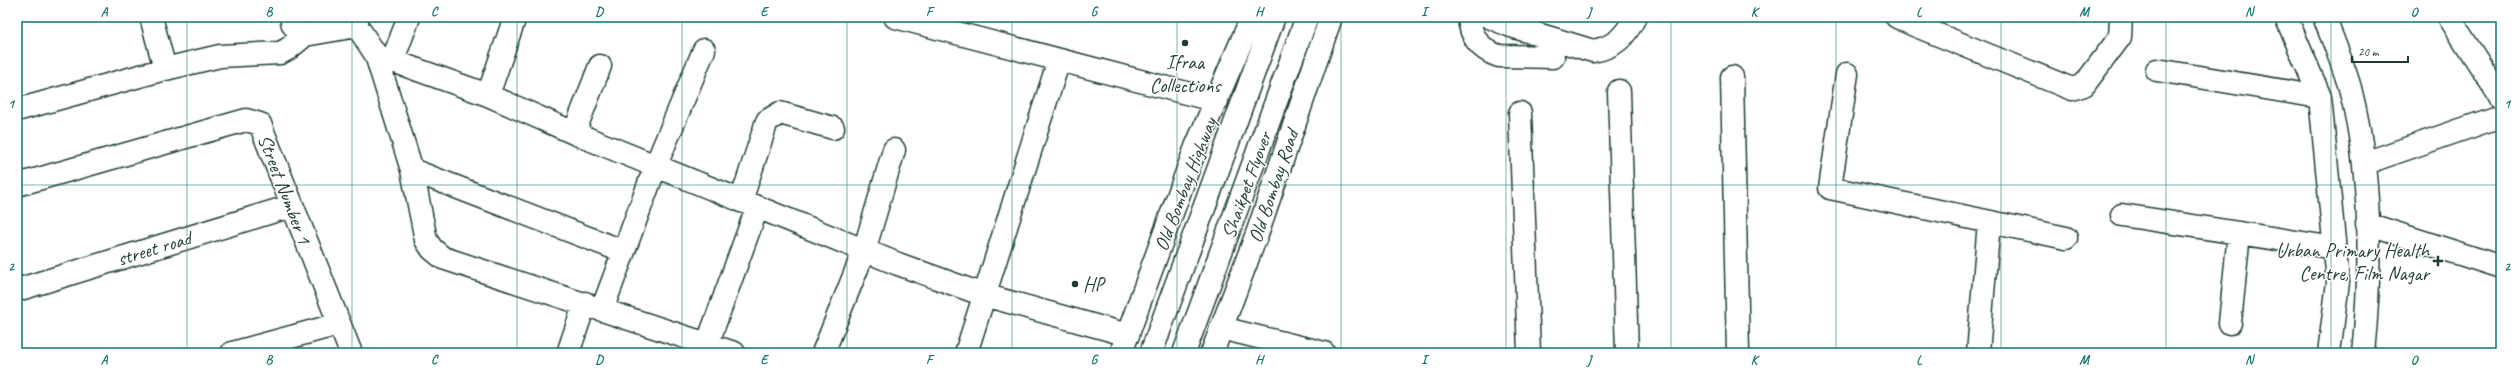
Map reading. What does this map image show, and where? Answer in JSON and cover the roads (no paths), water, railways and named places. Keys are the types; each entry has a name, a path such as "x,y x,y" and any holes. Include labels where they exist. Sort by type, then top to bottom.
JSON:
{"street":[{"path":"151,17 165,69"},
{"path":"291,17 297,30 305,35"},
{"path":"384,59 409,17"},
{"path":"488,95 515,17"},
{"path":"896,17 1217,101"},
{"name":"Old Bombay Highway","path":"1125,344 1196,147 1252,17"},
{"name":"Shaikpet Flyover","path":"1151,353 1274,17"},
{"name":"Shaikpet Flyover","path":"1184,353 1307,17"},
{"name":"Old Bombay Road","path":"1212,353 1258,231 1331,17"},
{"path":"1469,17 1470,30 1473,36 1491,53 1499,56 1553,57"},
{"path":"1489,17 1513,21 1593,51 1604,49 1624,36 1635,17"},
{"path":"1910,20 2072,89 2084,85 2120,37 2121,17"},
{"path":"2286,17 2320,97 2338,282 2329,353"},
{"path":"2324,17 2349,87 2365,163 2368,224 2367,313 2363,353"},
{"path":"2449,17 2501,98"},
{"path":"17,110 165,69 220,56 280,53 288,49 305,35 357,22 384,59 412,170 426,240 432,249 443,258 593,306 705,349 734,353"},
{"path":"568,353 622,251 704,50"},
{"path":"384,59 488,95 574,133 656,165 864,251 1125,344"},
{"path":"966,353 1059,60"},
{"path":"574,133 600,66"},
{"path":"2157,70 2320,97"},
{"path":"1847,74 1830,188 2066,238"},
{"path":"1732,77 1738,353"},
{"path":"1619,91 1627,353"},
{"path":"705,349 749,204 767,121 780,113 833,128"},
{"path":"1520,113 1529,353"},
{"path":"2365,163 2501,116"},
{"name":"Street Number 1","path":"17,185 246,120 260,124 291,206 351,353"},
{"path":"823,353 864,251 894,150"},
{"path":"412,170 622,251"},
{"name":"street road","path":"17,290 291,206"},
{"path":"2122,215 2335,248"},
{"path":"1978,353 1989,222"},
{"path":"2368,224 2501,267"},
{"path":"2230,323 2239,233"},
{"path":"232,353 339,324"},
{"path":"1221,328 1324,353"}],"place":[{"name":"Ifraa Collections","path":"1185,43"},
{"name":"Urban Primary Health Centre, Film Nagar","path":"2438,261"},
{"name":"HP","path":"1075,284"}]}
